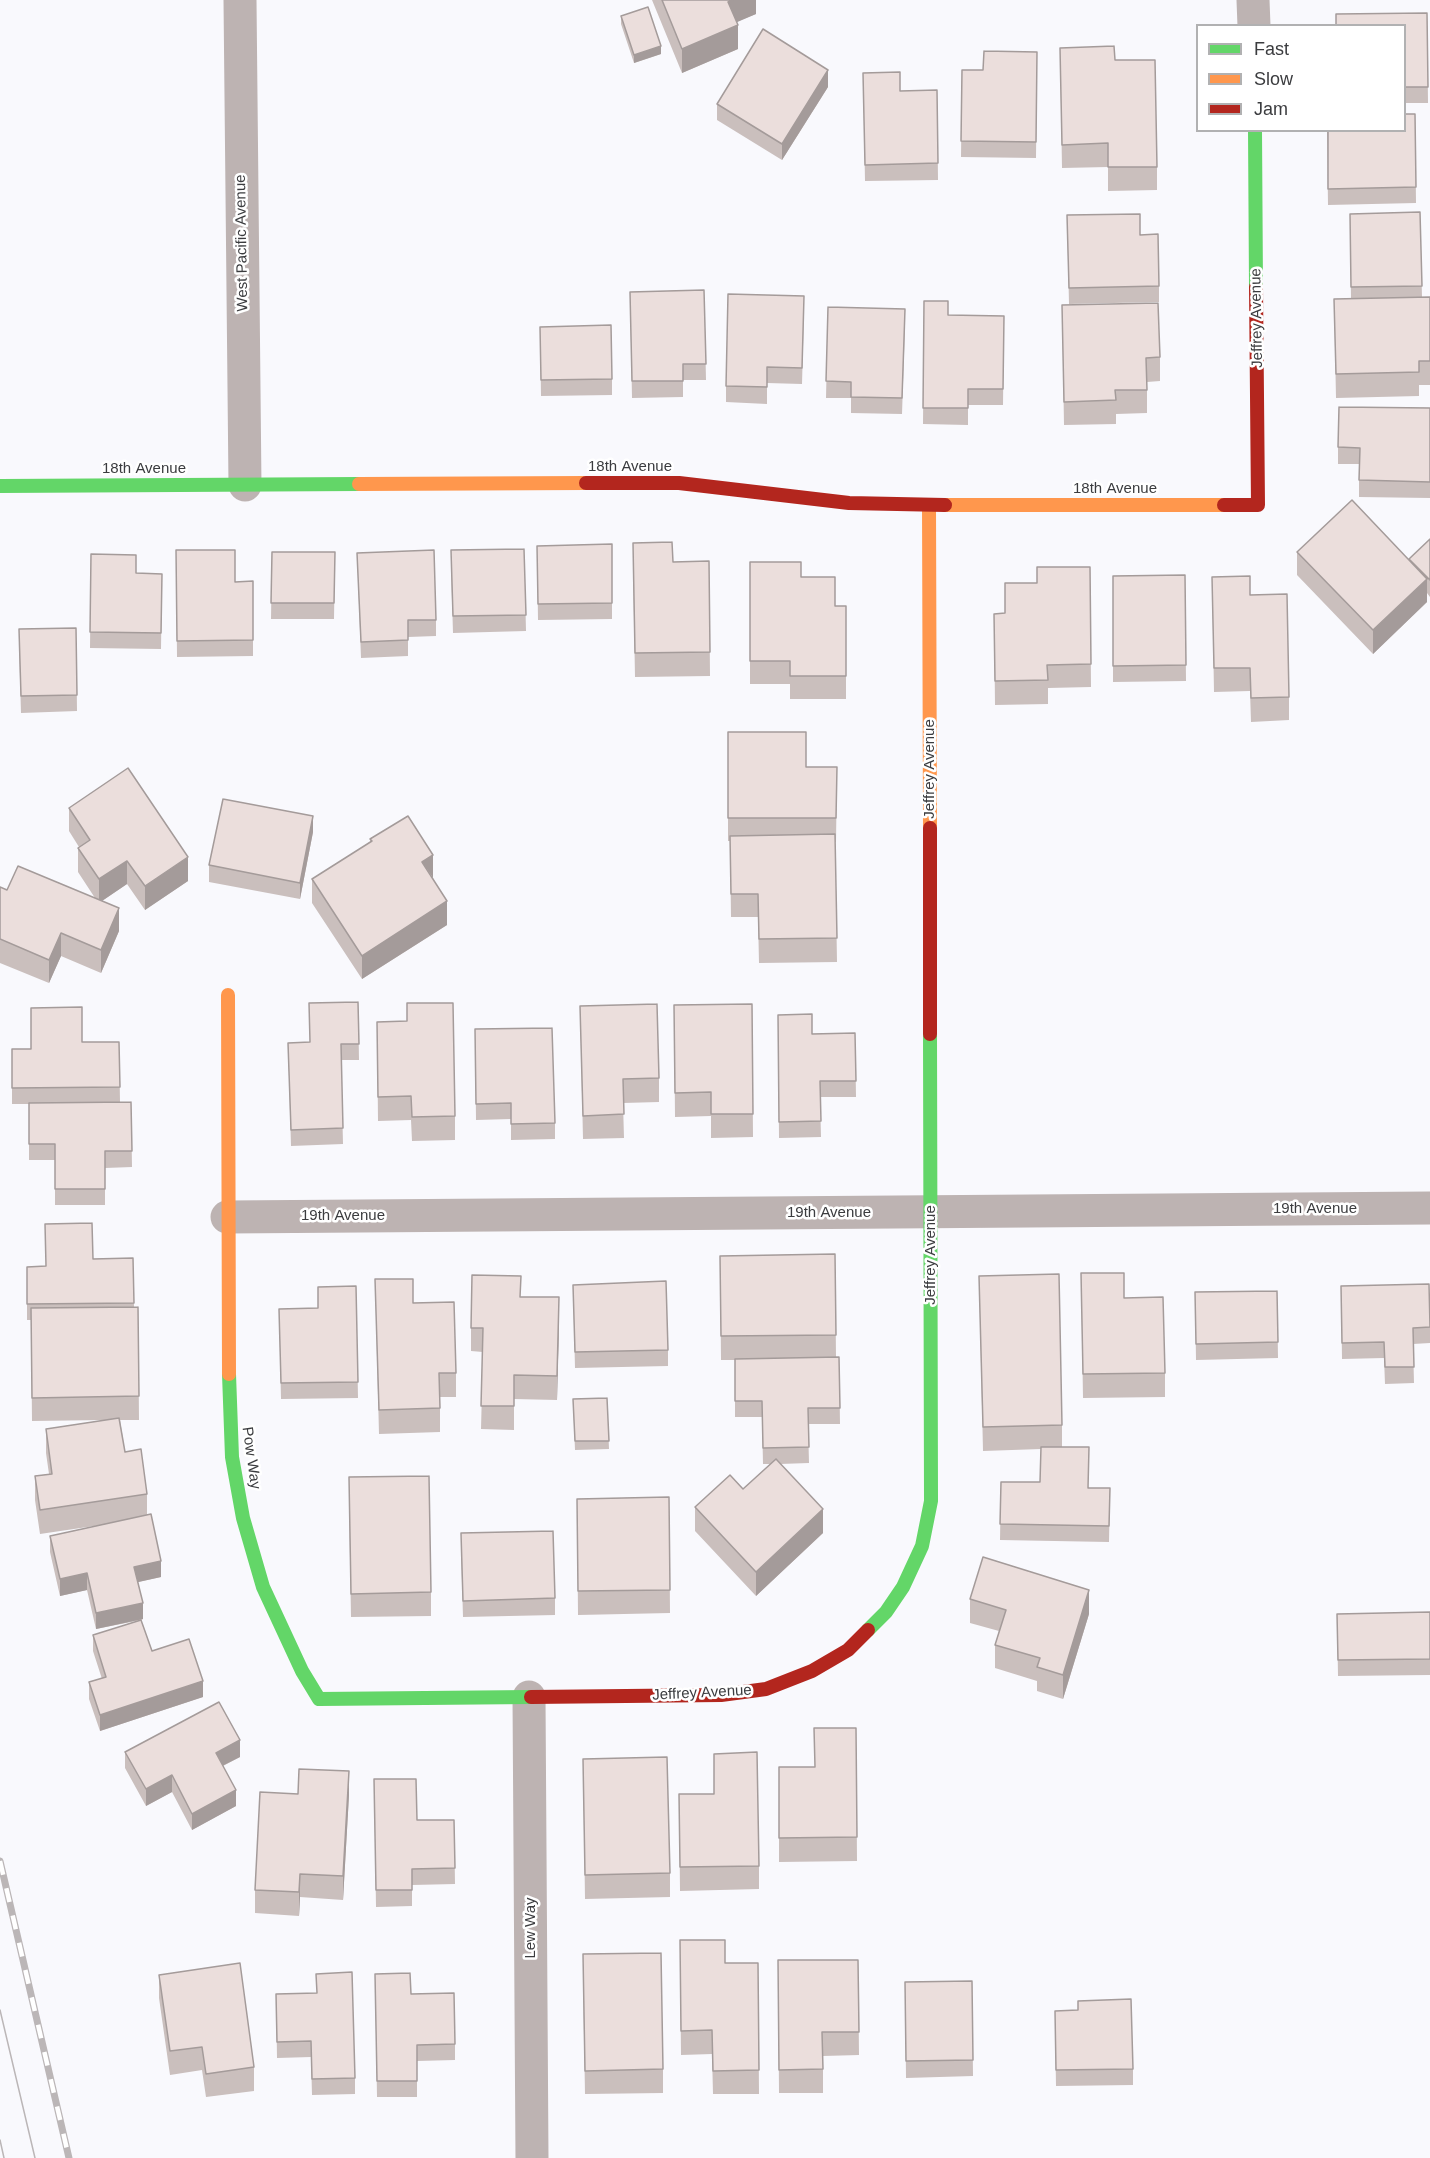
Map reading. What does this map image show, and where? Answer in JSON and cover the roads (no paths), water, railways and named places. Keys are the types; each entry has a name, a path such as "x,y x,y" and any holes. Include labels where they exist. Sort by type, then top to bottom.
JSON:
{"street":[{"name":"West Pacific Avenue","path":"240,0 245,485"},
{"path":"1253,0 1254,24"},
{"name":"Jeffrey Avenue","path":"1255,132 1258,505"},
{"name":"18th Avenue","path":"0,486 679,483 849,503 1258,505"},
{"name":"Jeffrey Avenue","path":"529,1697 721,1695 766,1689 812,1671 848,1650 886,1612 903,1587 922,1546 931,1501 928,505"},
{"name":"Pow Way","path":"228,995 229,1416 232,1457 243,1518 263,1587 302,1671 319,1699 529,1697"},
{"name":"19th Avenue","path":"227,1217 1430,1208"},
{"name":"Lew Way","path":"529,1697 532,2158"}],"tram line":[{"path":"0,2010 35,2158"},
{"path":"0,2140 4,2158"}],"railway":[{"path":"0,1861 69,2158"}]}
